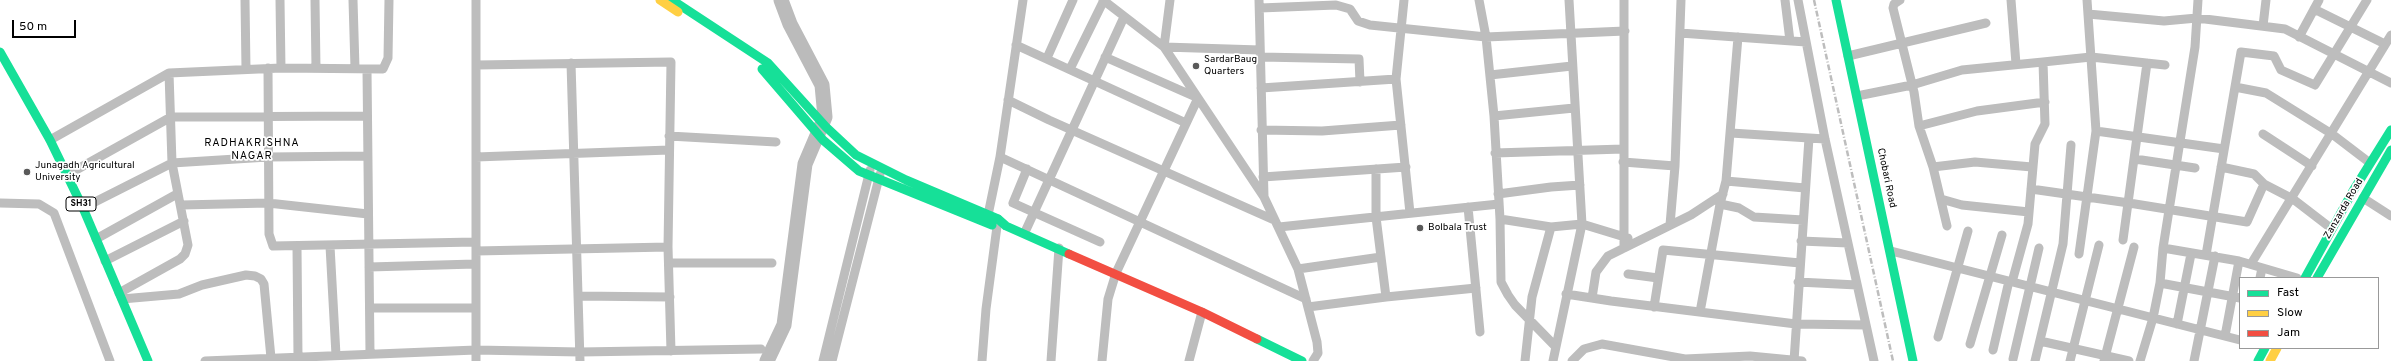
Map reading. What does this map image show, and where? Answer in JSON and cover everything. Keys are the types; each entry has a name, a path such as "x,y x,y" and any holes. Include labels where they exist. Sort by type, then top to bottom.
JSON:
{"street":[{"path":"245,0 246,69"},
{"path":"280,0 281,68"},
{"path":"315,0 316,68"},
{"path":"353,0 355,68"},
{"path":"50,140 169,73 268,68 383,69 387,63 389,0"},
{"path":"476,0 476,361"},
{"path":"660,0 752,60 777,79"},
{"path":"672,0 768,63 777,79 790,94 823,140 847,162 868,175 951,210 1025,232 1202,312 1302,361"},
{"path":"988,215 1000,157 1023,0"},
{"path":"1047,58 1073,0"},
{"path":"1070,69 1104,0 1164,47 1264,197 1277,224 1298,269 1307,303 1317,342 1318,353 1313,361"},
{"path":"1164,47 1170,0"},
{"path":"1404,0 1400,27 1396,79 1410,213"},
{"path":"1479,0 1486,37 1494,116 1500,219 1501,282 1508,295 1555,346"},
{"path":"1553,361 1582,224 1576,150 1569,0"},
{"path":"1624,0 1624,248"},
{"path":"1670,225 1675,166 1682,0"},
{"path":"1785,0 1790,41"},
{"path":"1798,0 1825,139 1874,361"},
{"name":"Chobari Road","path":"1836,0 1891,251 1913,361"},
{"path":"1900,0 1894,4 1893,8 1912,85 1919,126 1933,167 1947,226"},
{"path":"2011,0 2016,64"},
{"path":"2079,254 2096,131 2087,0"},
{"path":"2140,361 2153,318 2160,283 2163,248 2181,143 2195,47 2198,0"},
{"path":"2263,26 2266,0"},
{"path":"2299,36 2319,0"},
{"path":"2194,361 2207,292 2211,256 2212,217 2241,52 2274,56 2281,70 2315,85 2332,54 2367,0"},
{"path":"1264,197 1260,4 1336,5 1350,9 1354,17 1362,23 1486,37 1625,32"},
{"path":"2314,9 2385,44"},
{"path":"2088,14 2164,21 2197,18 2285,29 2391,83"},
{"path":"1025,232 1073,131 1124,17"},
{"path":"1848,56 1986,23"},
{"path":"1680,33 1806,42"},
{"path":"2251,264 2293,199 2391,35"},
{"path":"1700,312 1720,204 1726,181 1738,37"},
{"path":"1016,45 1186,123"},
{"path":"1164,47 1359,59 1360,82"},
{"name":"SH31","path":"0,52 50,140 83,208 148,361"},
{"path":"1105,57 1198,98"},
{"path":"1857,96 1912,85 1962,70 2016,64 2091,57 2165,65"},
{"path":"477,65 671,62 668,247 671,351"},
{"path":"1993,350 2028,224 2032,167 2036,141 2045,124 2043,62"},
{"path":"571,63 580,357"},
{"path":"2123,240 2147,63"},
{"path":"0,66 49,156 141,361"},
{"path":"1490,74 1572,66"},
{"path":"268,68 268,203 270,242 277,248 297,246 368,245 577,250 668,247"},
{"path":"367,70 370,353"},
{"path":"121,296 185,254 188,245 172,163 169,73"},
{"path":"1261,88 1396,79"},
{"path":"2235,87 2266,93 2332,134 2370,163"},
{"path":"790,94 856,155 882,169 988,215 1000,224"},
{"path":"1102,361 1108,299 1116,273 1198,98"},
{"path":"1008,100 1277,224 1376,217 1499,204"},
{"path":"1919,126 1977,111 2045,102"},
{"path":"1494,116 1574,108"},
{"path":"67,175 171,116 368,116"},
{"path":"1262,130 1328,131 1401,125"},
{"path":"2306,277 2370,163 2391,130"},
{"path":"2096,131 2224,149"},
{"path":"1731,133 1825,139"},
{"path":"2263,134 2312,166"},
{"path":"669,136 776,142"},
{"path":"1794,361 1798,282 1809,138"},
{"path":"2035,361 2063,244 2071,145"},
{"path":"1495,153 1623,149"},
{"path":"476,157 669,150"},
{"name":"Zanzarda Road","path":"2318,277 2363,198 2390,155"},
{"path":"83,208 172,163 268,157 367,156"},
{"path":"1000,157 1141,222 1307,303 1476,288"},
{"path":"2135,159 2195,168"},
{"path":"1623,162 1675,166"},
{"path":"1933,167 1975,162 2032,167"},
{"path":"823,361 872,163"},
{"path":"1263,177 1406,167"},
{"path":"2221,167 2254,174 2264,184 2293,199 2332,229"},
{"path":"832,361 882,169"},
{"path":"1028,169 1013,203 1100,242"},
{"path":"1376,169 1376,217 1386,296"},
{"path":"1726,181 1805,188"},
{"path":"2031,189 2247,222 2264,184"},
{"path":"1498,194 1551,186 1580,185"},
{"path":"96,239 177,194"},
{"path":"1592,298 1596,272 1603,261 1624,248 1691,215 1723,194"},
{"path":"2363,198 2391,216"},
{"path":"1941,199 1962,205 2029,212"},
{"path":"0,203 40,204 54,213 110,361"},
{"path":"181,205 268,203 368,214"},
{"path":"1720,204 1739,208 1754,216 1803,220"},
{"path":"1468,207 1480,332"},
{"path":"1500,219 1551,227 1582,224 1624,236 1636,242"},
{"path":"106,261 184,221"},
{"path":"982,361 1000,224"},
{"path":"1525,361 1532,297 1551,227"},
{"path":"1938,337 1959,268 1968,231"},
{"path":"1970,344 2002,235"},
{"path":"1801,241 1848,243"},
{"path":"2070,361 2098,245"},
{"path":"297,246 298,357"},
{"path":"330,246 336,355"},
{"path":"2105,358 2134,247"},
{"path":"1051,361 1059,248"},
{"path":"2013,359 2039,248"},
{"path":"2163,248 2239,261 2294,277"},
{"path":"1654,307 1663,250 1800,263"},
{"path":"1891,251 2239,340"},
{"path":"2177,324 2192,254"},
{"path":"1298,269 1381,257"},
{"path":"2225,336 2237,297 2239,261"},
{"path":"669,262 772,263"},
{"path":"369,267 475,264"},
{"path":"2260,277 2262,268"},
{"path":"1628,274 1658,278"},
{"path":"121,296 179,294 202,285 246,275 255,276 264,284 271,358"},
{"path":"1798,282 1857,285"},
{"path":"2160,283 2237,297"},
{"path":"1566,294 1654,307 1796,324 1866,325"},
{"path":"578,296 670,297"},
{"path":"370,308 475,308"},
{"path":"1189,361 1202,312"},
{"path":"2040,341 2073,348 2105,358 2129,361"},
{"path":"1572,361 1584,349 1602,344 1685,360 1750,356 1802,361"},
{"path":"2258,361 2264,349"},
{"path":"2270,361 2276,349"},
{"path":"206,361 271,358 286,359 370,353 384,357 476,350 580,357 671,351 761,350"}],"waterway":[{"path":"767,361 784,325 805,164 825,117 822,85 790,24 781,0"}],"railway":[{"path":"1814,0 1893,361"}],"traffic: fast":[{"path":"672,0 768,63 826,127 856,155 906,180 998,219 1006,226 1069,254"},
{"path":"1836,0 1913,361"},
{"path":"0,52 50,140 83,208 148,361"},
{"path":"762,69 823,140 859,171 992,225"},
{"path":"2306,277 2353,191 2391,130"},
{"path":"2318,277 2391,150"},
{"path":"1257,339 1302,361"},
{"path":"2258,361 2264,349"}],"traffic: slow":[{"path":"660,0 678,12"},
{"path":"2270,361 2276,349"}],"traffic: jam":[{"path":"1069,254 1202,312 1257,339"}],"place":[{"name":"SardarBaug Quarters","path":"1196,66"},
{"name":"Junagadh Agricultural University","path":"27,172"},
{"name":"Bolbala Trust","path":"1420,228"}],"district":[{"name":"RADHAKRISHNA NAGAR","path":"252,150"}]}
